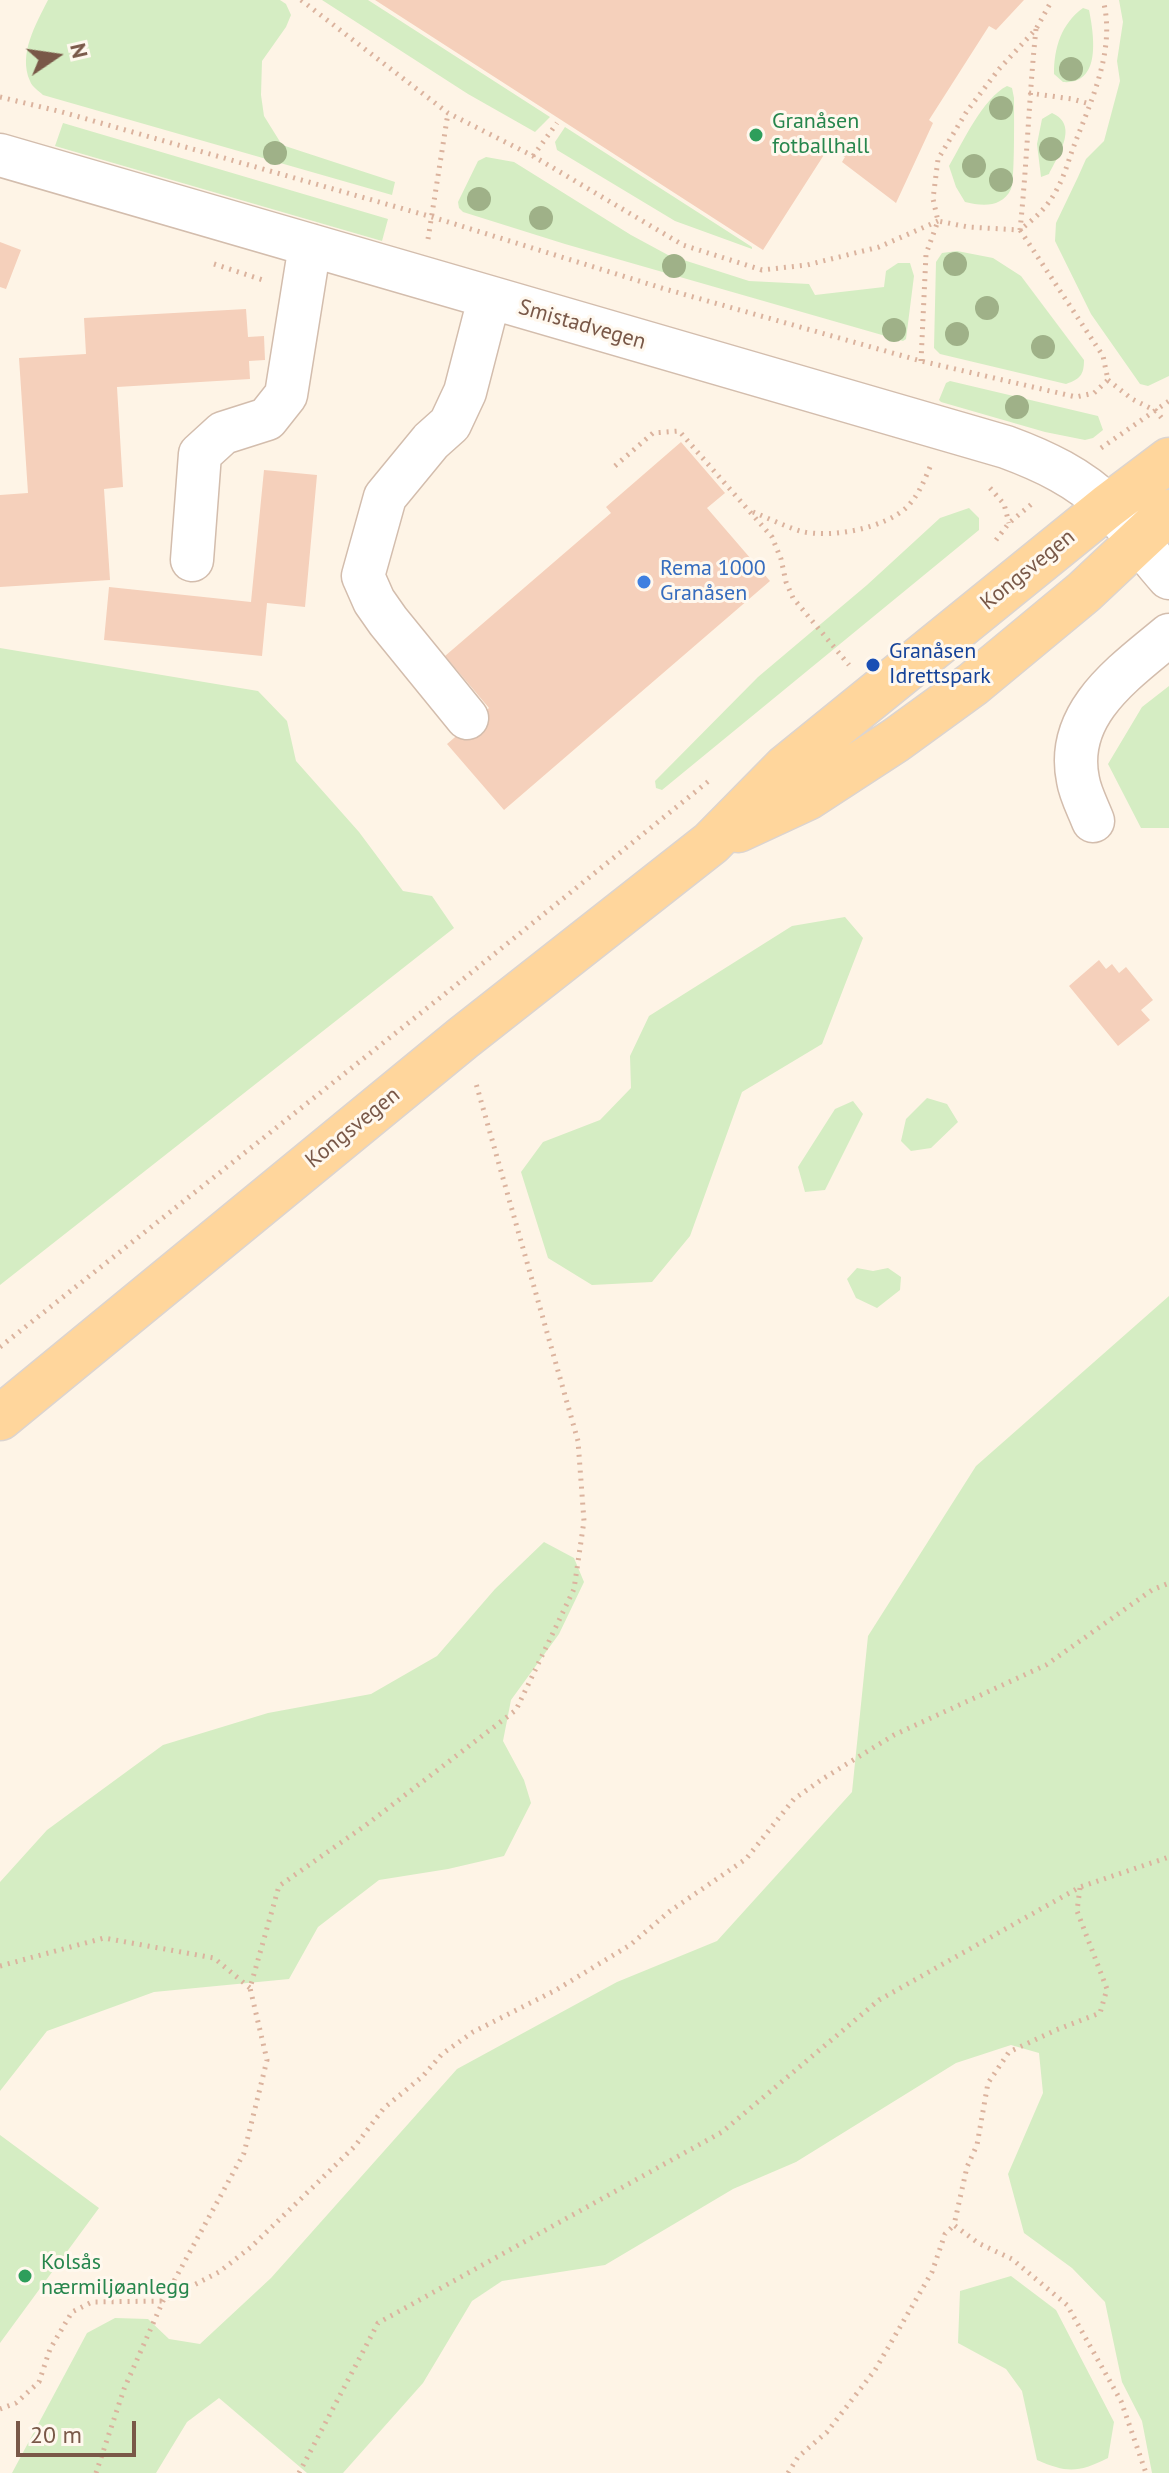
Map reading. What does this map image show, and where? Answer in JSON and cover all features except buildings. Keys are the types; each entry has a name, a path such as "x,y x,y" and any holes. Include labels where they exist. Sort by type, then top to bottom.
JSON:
{"main road":[{"name":"Kongsvegen","path":"0,1418 463,1038 711,843 786,767 1169,460"},
{"name":"Kongsvegen","path":"711,843 807,798 896,740 1084,592 1169,512"}],"street":[{"name":"Smistadvegen","path":"0,155 1006,447 1069,475 1108,506 1137,542"},
{"path":"192,560 200,454 223,433 267,419 286,395 310,245"},
{"path":"467,718 388,621 374,601 363,576 385,497 431,441 450,424 465,392 489,299"},
{"path":"1137,542 1169,578"},
{"path":"1093,821 1078,780 1076,746 1086,720 1108,686 1169,635"}],"path":[{"path":"301,0 448,113 533,156 683,245 762,270 807,265 879,247 938,221 968,227 1020,230 1041,213 1058,189 1090,104 1105,55 1107,15 1103,0"},
{"path":"921,361 926,254 938,221 933,199 938,159 967,111 999,69 1036,29 1052,0"},
{"path":"1036,29 1020,230 1103,356 1108,380 1132,399 1156,411"},
{"path":"1029,93 1090,104"},
{"path":"0,97 432,217 665,289 921,361 1076,397 1094,393 1108,380"},
{"path":"427,246 448,113"},
{"path":"533,156 557,123"},
{"path":"991,546 1009,523 1106,444 1169,401"},
{"path":"615,466 653,433 679,431 772,537 793,598 850,666 860,658"},
{"path":"752,512 802,531 833,533 858,529 888,520 907,507 921,489 932,462"},
{"path":"0,1347 715,775"},
{"path":"96,2473 124,2389 163,2301 244,2153 267,2060 250,1988 279,1886 366,1825 516,1710 574,1589 584,1521 578,1441 463,1038"},
{"path":"0,2409 16,2403 39,2382 50,2349 72,2312 92,2302 163,2301 219,2272 251,2247 355,2146 384,2108 423,2076 442,2054 473,2032 556,1990 630,1945 670,1911 746,1859 794,1799 894,1735 1046,1665 1152,1590 1169,1583"},
{"path":"299,2473 378,2323 722,2132 879,2000 1080,1887 1169,1857"},
{"path":"788,2473 798,2457 827,2432 875,2370 932,2272 945,2234 954,2225 967,2167 977,2145 988,2083 1009,2052 1100,2013 1107,1989 1077,1911 1080,1887"},
{"path":"0,1966 104,1938 214,1958 250,1988"},
{"path":"954,2225 978,2243 1012,2259 1067,2305 1121,2401 1146,2473"}],"green space":[{"path":"48,0 280,0 286,4 291,15 262,61 264,116 282,145 395,182 392,195 43,95 31,83 26,60 30,39"},
{"path":"322,0 368,0 550,117 535,132 468,94"},
{"path":"1119,0 1169,0 1169,376 1148,386 1140,384 1091,314 1055,241 1056,223 1086,159 1104,141 1120,81 1117,61 1123,22"},
{"path":"1083,8 1089,10 1093,32 1090,67 1076,81 1063,82 1054,74 1057,46 1069,21"},
{"path":"1007,86 1012,88 1014,98 1011,189 997,203 965,202 949,166 982,110"},
{"path":"1052,113 1060,118 1066,132 1049,174 1041,177 1037,144 1042,119"},
{"path":"63,123 388,219 382,241 55,146"},
{"path":"565,127 752,249 675,221 557,150 555,142"},
{"path":"486,157 514,162 668,255 749,281 809,284 815,295 884,287 886,271 898,263 910,263 914,276 906,339 903,341 463,212 458,202 478,161"},
{"path":"957,251 993,258 1021,276 1084,360 1078,378 1066,384 940,354 934,348 936,262 942,253"},
{"path":"950,381 1098,416 1103,430 1085,440 1045,432 941,402 939,400 946,383"},
{"path":"969,508 979,518 979,530 662,790 656,788 655,781 758,677 867,585 940,518"},
{"path":"0,648 258,691 287,721 296,761 359,832 403,891 432,896 454,928 0,1285"},
{"path":"1169,686 1169,828 1141,828 1108,764 1142,707"},
{"path":"845,917 863,938 822,1044 742,1092 690,1236 652,1282 592,1285 548,1258 521,1172 543,1142 600,1120 631,1088 630,1056 649,1016 792,926"},
{"path":"927,1098 947,1104 958,1122 931,1148 911,1151 901,1141 906,1119"},
{"path":"853,1101 863,1114 825,1190 805,1192 798,1167 835,1109"},
{"path":"857,1268 873,1271 888,1268 901,1277 900,1290 877,1308 856,1298 847,1279"},
{"path":"1169,1296 1169,2473 1152,2473 1142,2421 1122,2382 1105,2302 1072,2268 1024,2233 1008,2174 1043,2093 1039,2053 1011,2045 956,2063 796,2162 733,2189 605,2265 502,2281 472,2301 423,2383 343,2473 307,2473 219,2398 187,2422 156,2473 12,2473 87,2333 115,2318 148,2319 169,2339 200,2344 271,2278 457,2069 617,1982 717,1941 852,1792 868,1636 976,1466"},
{"path":"544,1542 574,1558 584,1582 559,1634 511,1700 503,1741 524,1780 531,1803 504,1856 379,1880 318,1927 289,1979 154,1992 47,2031 0,2091 0,1882 47,1830 163,1745 268,1713 371,1694 437,1656 495,1589"},
{"name":"Kolsås nærmiljøanlegg","path":"0,2135 99,2208 0,2343"},
{"path":"1011,2276 1056,2310 1114,2422 1108,2458 1072,2470 1037,2460 1022,2391 1006,2369 958,2343 960,2291"}],"place":[{"name":"Granåsen fotballhall","path":"756,135"},
{"name":"Rema 1000 Granåsen","path":"644,582"},
{"name":"Granåsen Idrettspark","path":"873,665"},
{"name":"Kolsås nærmiljøanlegg","path":"25,2276"}]}
